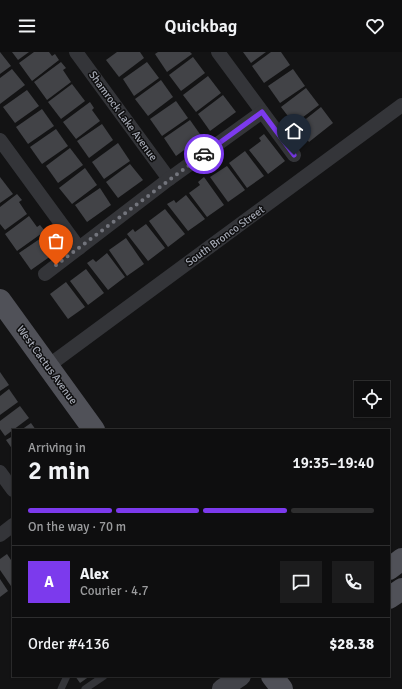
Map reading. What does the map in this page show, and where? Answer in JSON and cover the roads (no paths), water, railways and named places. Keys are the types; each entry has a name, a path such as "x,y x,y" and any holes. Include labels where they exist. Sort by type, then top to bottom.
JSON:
{"main road":[{"name":"West Cactus Avenue","path":"0,300 93,429"},
{"path":"390,567 402,559"},
{"path":"390,597 402,589"},
{"path":"222,689 240,677"}],"street":[{"name":"Shamrock Lake Avenue","path":"76,52 169,179"},
{"path":"218,52 294,155"},
{"name":"South Bronco Street","path":"48,366 402,105"},
{"path":"45,274 169,179 262,112"},
{"path":"0,140 79,248"},
{"path":"0,472 12,489"},
{"path":"0,535 12,527"}],"lane":[{"path":"61,689 67,677"},
{"path":"86,689 103,677"}]}
